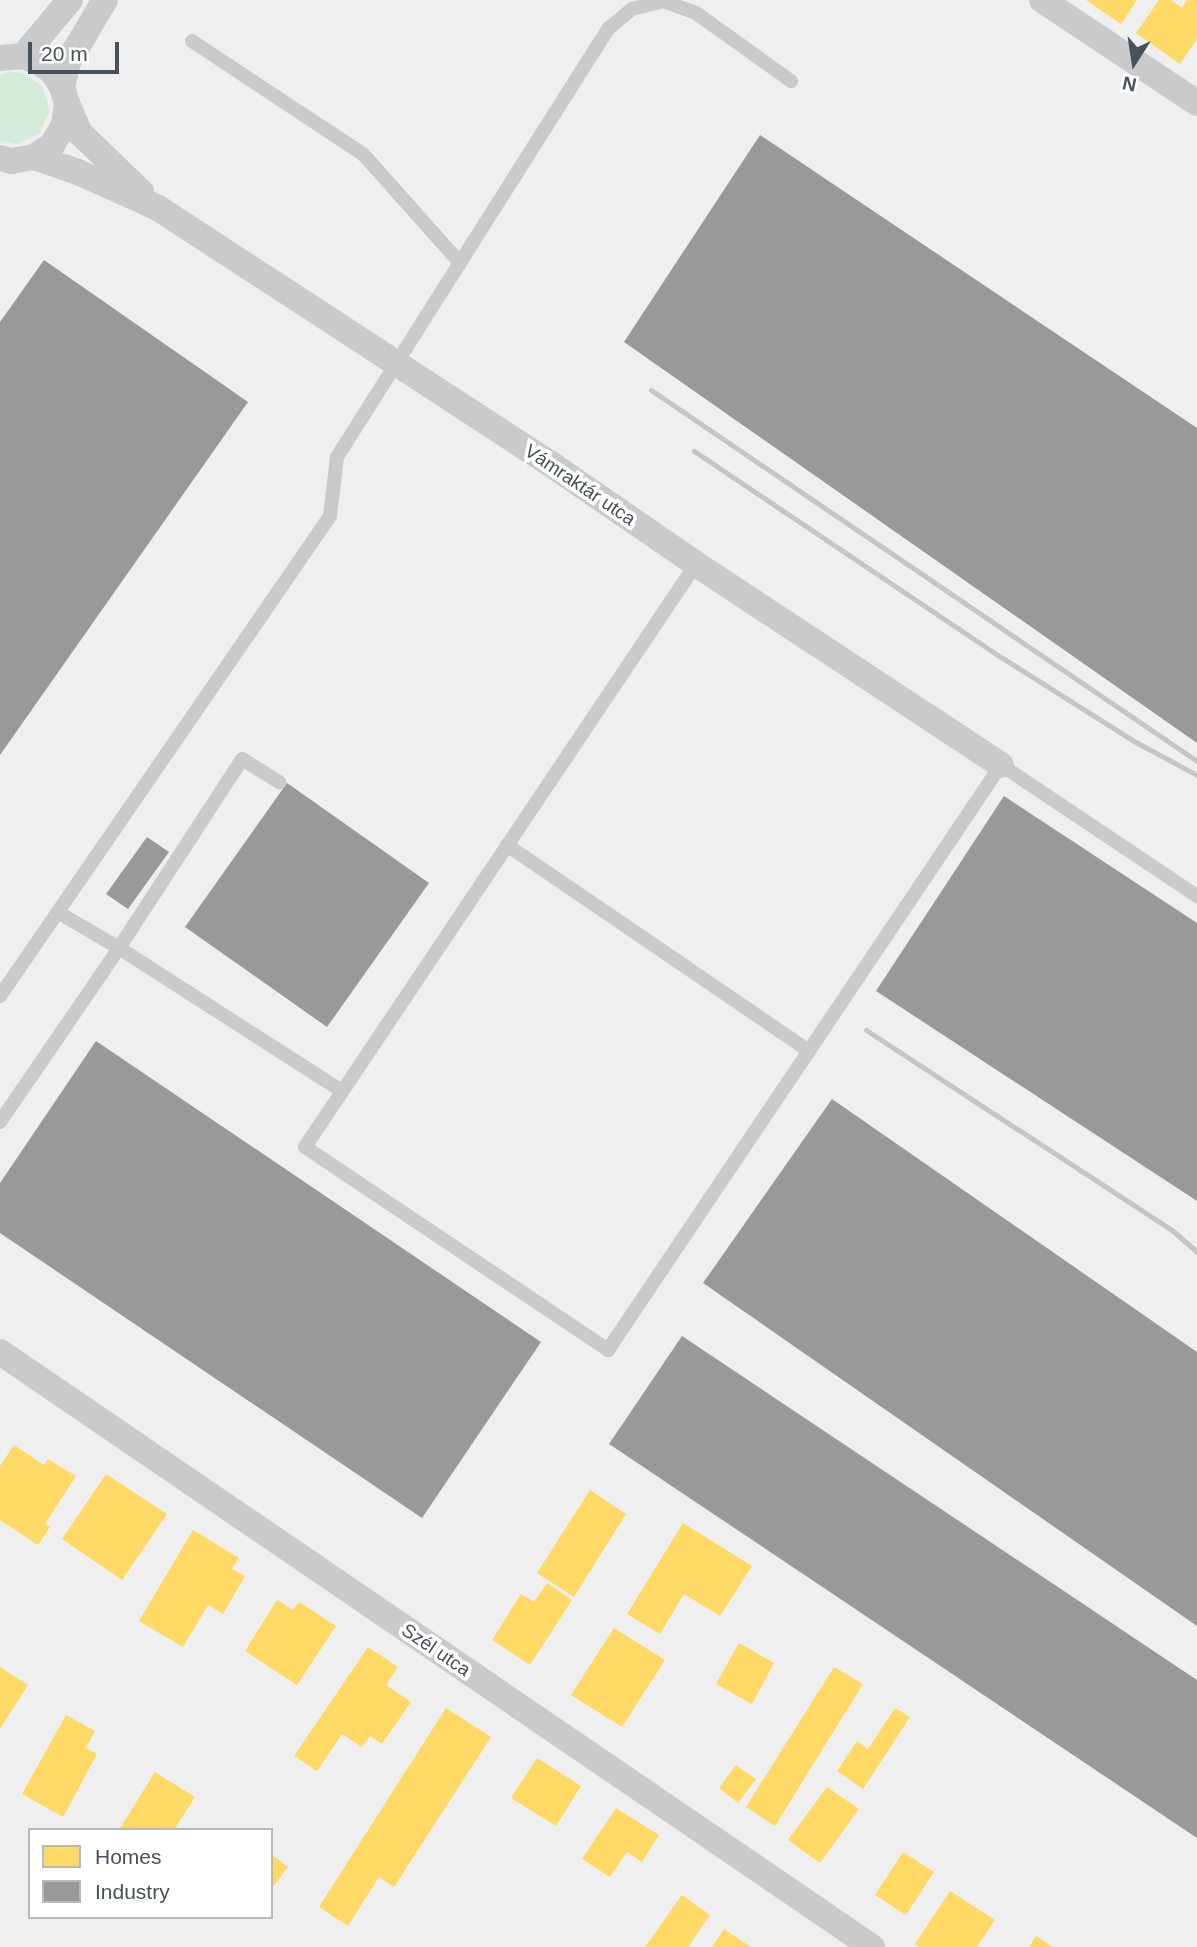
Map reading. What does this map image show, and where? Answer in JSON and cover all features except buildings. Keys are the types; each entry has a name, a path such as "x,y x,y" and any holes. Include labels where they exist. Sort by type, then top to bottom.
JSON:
{"street":[{"path":"12,57 70,0"},
{"path":"12,161 52,145 64,125 68,62 105,0"},
{"path":"1042,0 1197,103"},
{"name":"Vámraktár utca","path":"12,57 39,62 52,72 80,134 158,208"},
{"name":"Vámraktár utca","path":"12,161 78,172 158,208 397,363 1001,765"},
{"name":"Szél utca","path":"0,1352 872,1947"}],"lane":[{"path":"0,996 330,516 337,457 608,29 632,9 663,1 696,12 791,81"},
{"path":"192,41 363,154 460,263"},
{"path":"696,564 305,1147 608,1350 1001,765 1197,896"},
{"path":"0,1122 119,948 242,759 279,782"},
{"path":"507,845 809,1051"},
{"path":"59,913 119,948 342,1091"}],"green space":[{"path":"22,73 43,87 50,111 39,134 17,144 0,141 0,75"}],"railway":[{"path":"651,390 1197,761"},
{"path":"694,451 1004,659 1132,740 1197,775"},
{"path":"866,1030 1173,1231 1197,1252"}]}
